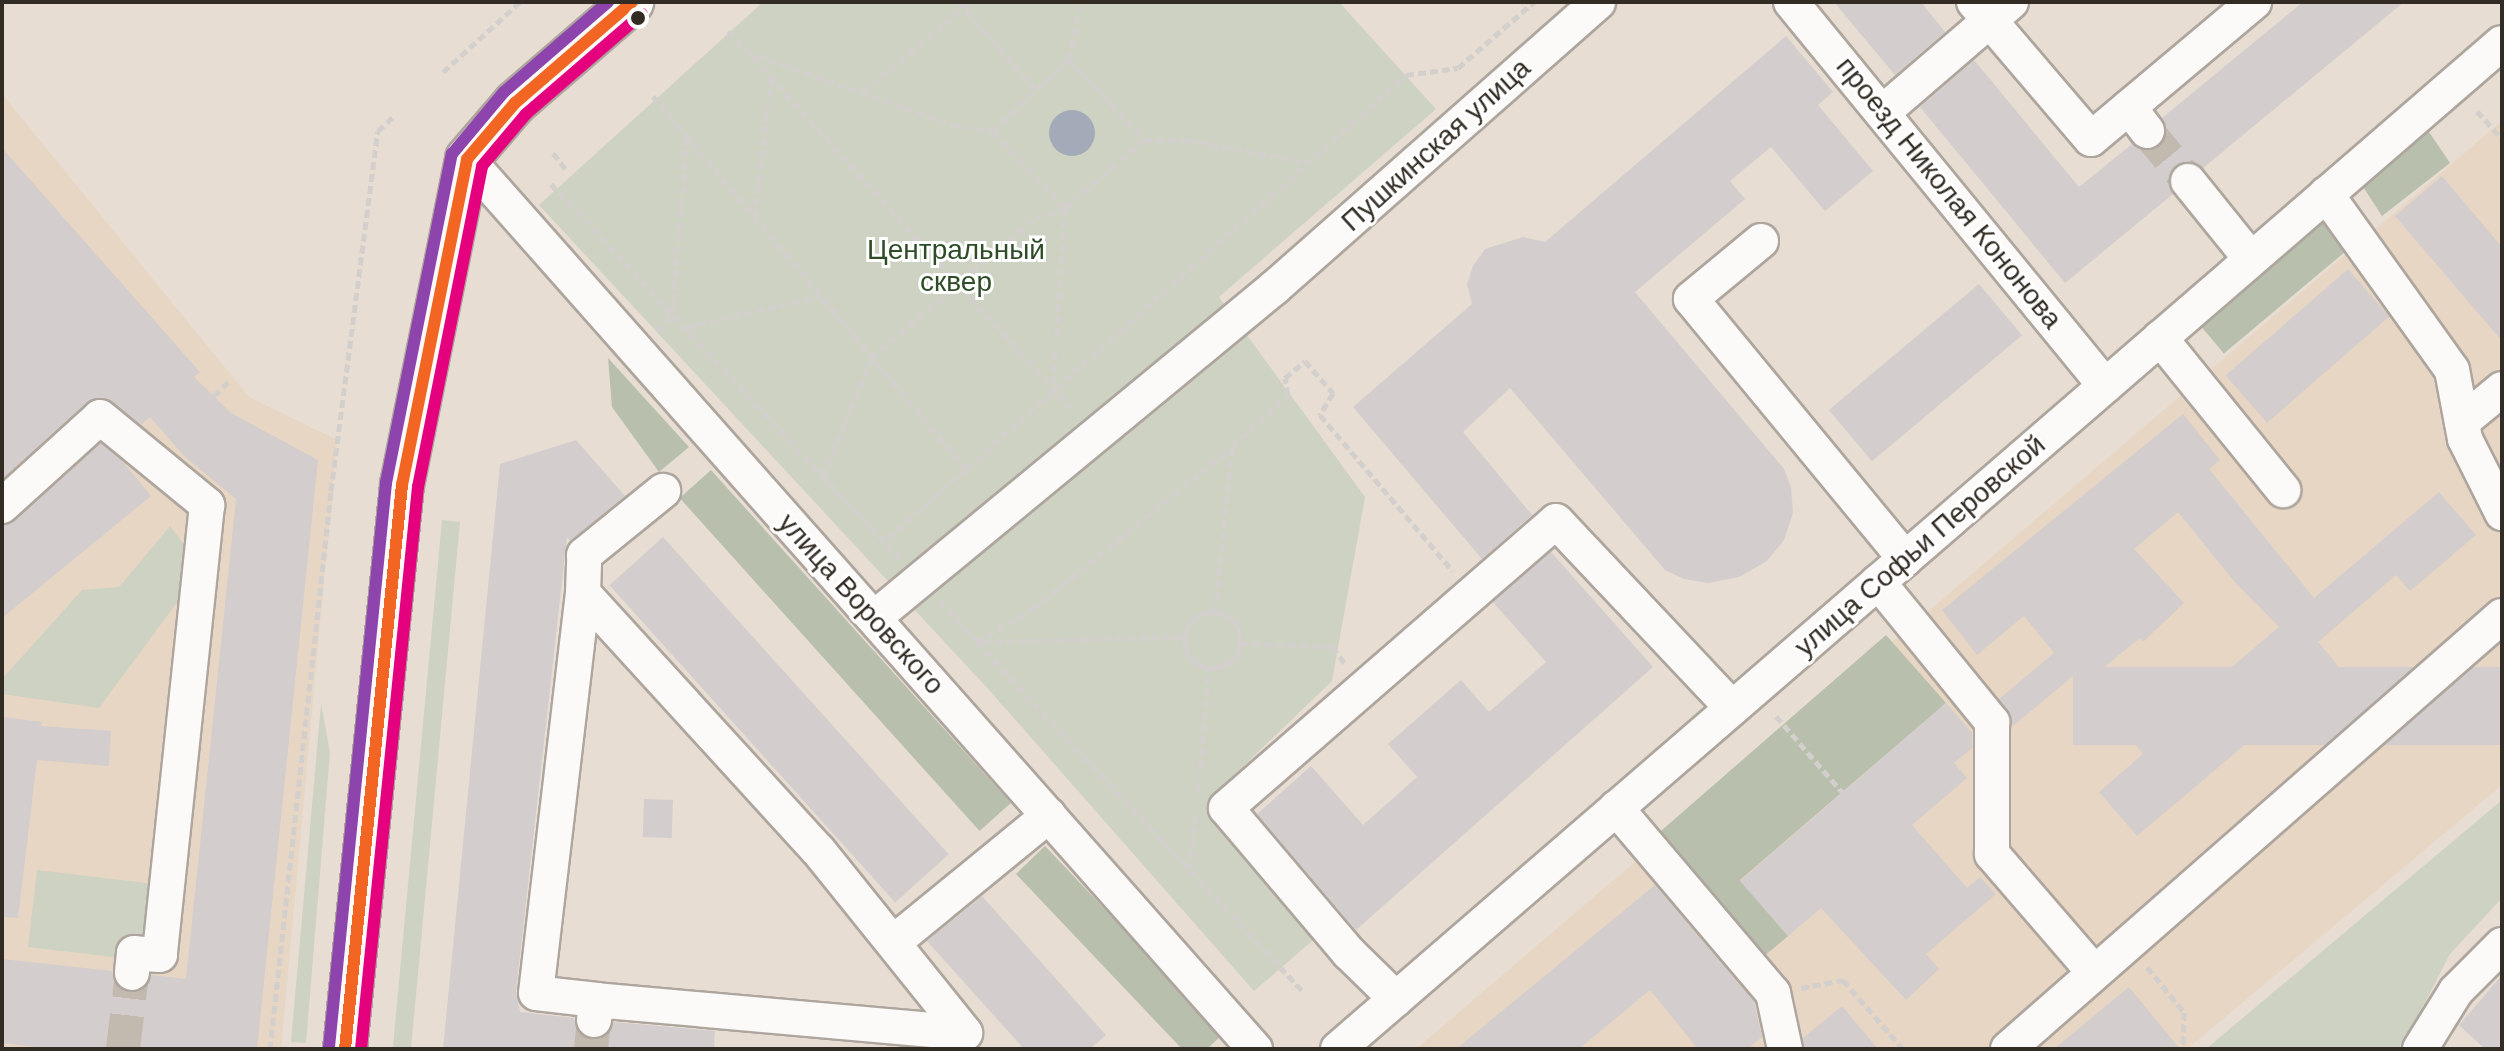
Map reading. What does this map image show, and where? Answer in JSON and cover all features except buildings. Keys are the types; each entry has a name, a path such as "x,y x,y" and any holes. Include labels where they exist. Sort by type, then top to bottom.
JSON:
{"main road":[{"path":"345,1049 404,471 467,159 515,103 632,2"}],"street":[{"name":"проезд Николая Кононова","path":"1791,2 2105,386"},
{"path":"1883,112 1992,8 2091,139 2138,119 2254,2"},
{"name":"Пушкинская улица","path":"874,618 922,582 1274,288 1594,3"},
{"name":"улица Софьи Перовской","path":"1347,1046 1396,999 2502,43"},
{"name":"улица Воровского","path":"467,159 1255,1049"},
{"path":"2188,181 2251,259"},
{"path":"2326,194 2452,370 2465,439 2502,513"},
{"path":"1761,241 1691,299 1905,559"},
{"path":"2160,338 2283,490"},
{"path":"2462,422 2502,389"},
{"path":"2,506 100,417 207,505 160,955 134,953 132,973"},
{"path":"583,593 818,850 965,1033 596,1010 536,993 583,593 584,555 663,491"},
{"path":"1396,999 1349,953 1226,808 1472,593 1556,521 1732,708"},
{"path":"1878,582 1992,722 1992,854 2093,971"},
{"path":"2008,1049 2127,941 2502,616"},
{"path":"1616,808 1773,993 1785,1049"},
{"path":"894,942 1049,815"},
{"path":"2420,1049 2456,991 2502,945"}],"path":[{"path":"443,72 520,2"},
{"path":"958,2 1036,90"},
{"path":"862,92 971,2"},
{"path":"993,131 1069,59 1081,2"},
{"path":"884,542 1406,75 1458,68 1534,2"},
{"path":"728,31 958,288 1098,436"},
{"path":"747,52 953,125 993,131 1065,208 1053,390"},
{"path":"1069,59 1144,140"},
{"path":"755,218 771,79"},
{"path":"653,96 966,469"},
{"path":"2477,111 2502,139"},
{"path":"270,1049 331,491 376,146 378,131 393,117"},
{"path":"641,355 672,313 687,137"},
{"path":"823,476 872,358 958,288 1035,218 1065,208 1144,140 1187,140 1306,162"},
{"path":"553,153 567,171"},
{"path":"551,184 1303,991"},
{"path":"685,327 821,296"},
{"path":"977,642 1033,609 1232,447 1288,395 1285,378 1305,361 1333,393 1320,415 1472,593"},
{"path":"214,396 230,380"},
{"path":"1215,611 1232,447"},
{"path":"1215,611 1234,622 1240,643 1230,662 1209,668 1190,658 1183,637 1194,617 1215,611"},
{"path":"977,642 1183,637"},
{"path":"1240,643 1332,647"},
{"path":"1197,793 1209,668"},
{"path":"1776,716 1843,793"},
{"path":"1190,870 1196,808"},
{"path":"2127,941 2184,1012 2183,1049"},
{"path":"1773,993 1843,980 1903,1049"}],"shaded area":[{"path":"2,94 249,397 337,440 281,1049 2,1049"},
{"path":"2502,121 2502,785 2187,1049 1416,1049"}],"green space":[{"name":"Центральный сквер","path":"763,2 1339,2 1436,109 1219,297 1365,497 1332,681 1206,802 1320,934 1254,991 990,691 539,205"},
{"path":"2423,123 2450,163 2382,216 2360,182"},
{"path":"2317,214 2347,250 2224,353 2194,317"},
{"path":"608,358 689,447 659,472 612,407"},
{"path":"711,470 1011,803 980,831 680,498"},
{"path":"442,520 460,522 411,1049 397,1049 393,1046"},
{"path":"170,526 192,555 180,577 187,589 99,708 2,694 2,679 82,590 119,587"},
{"path":"1886,635 1946,703 1740,880 1788,936 1763,957 1654,837"},
{"path":"321,704 330,752 306,1043 291,1042"},
{"path":"2502,800 2502,898 2450,954 2401,1049 2206,1049"},
{"path":"1045,846 1223,1034 1207,1049 1182,1049 1016,874"},
{"path":"37,870 155,884 148,947 121,958 28,947"}],"water":[{"path":"1072,110 1089,116 1095,133 1089,150 1072,156 1055,150 1049,133 1055,116"}],"tunnel":[{"path":"2147,131 2188,181"},
{"path":"123,1049 132,973"},
{"path":"591,1049 594,1020"}],"transit line":[{"path":"329,1047 386,483 452,154 504,92 608,2"},
{"path":"345,1049 402,485 467,159 515,103 632,2"},
{"path":"361,1049 418,487 482,166 526,114 642,14"}]}
